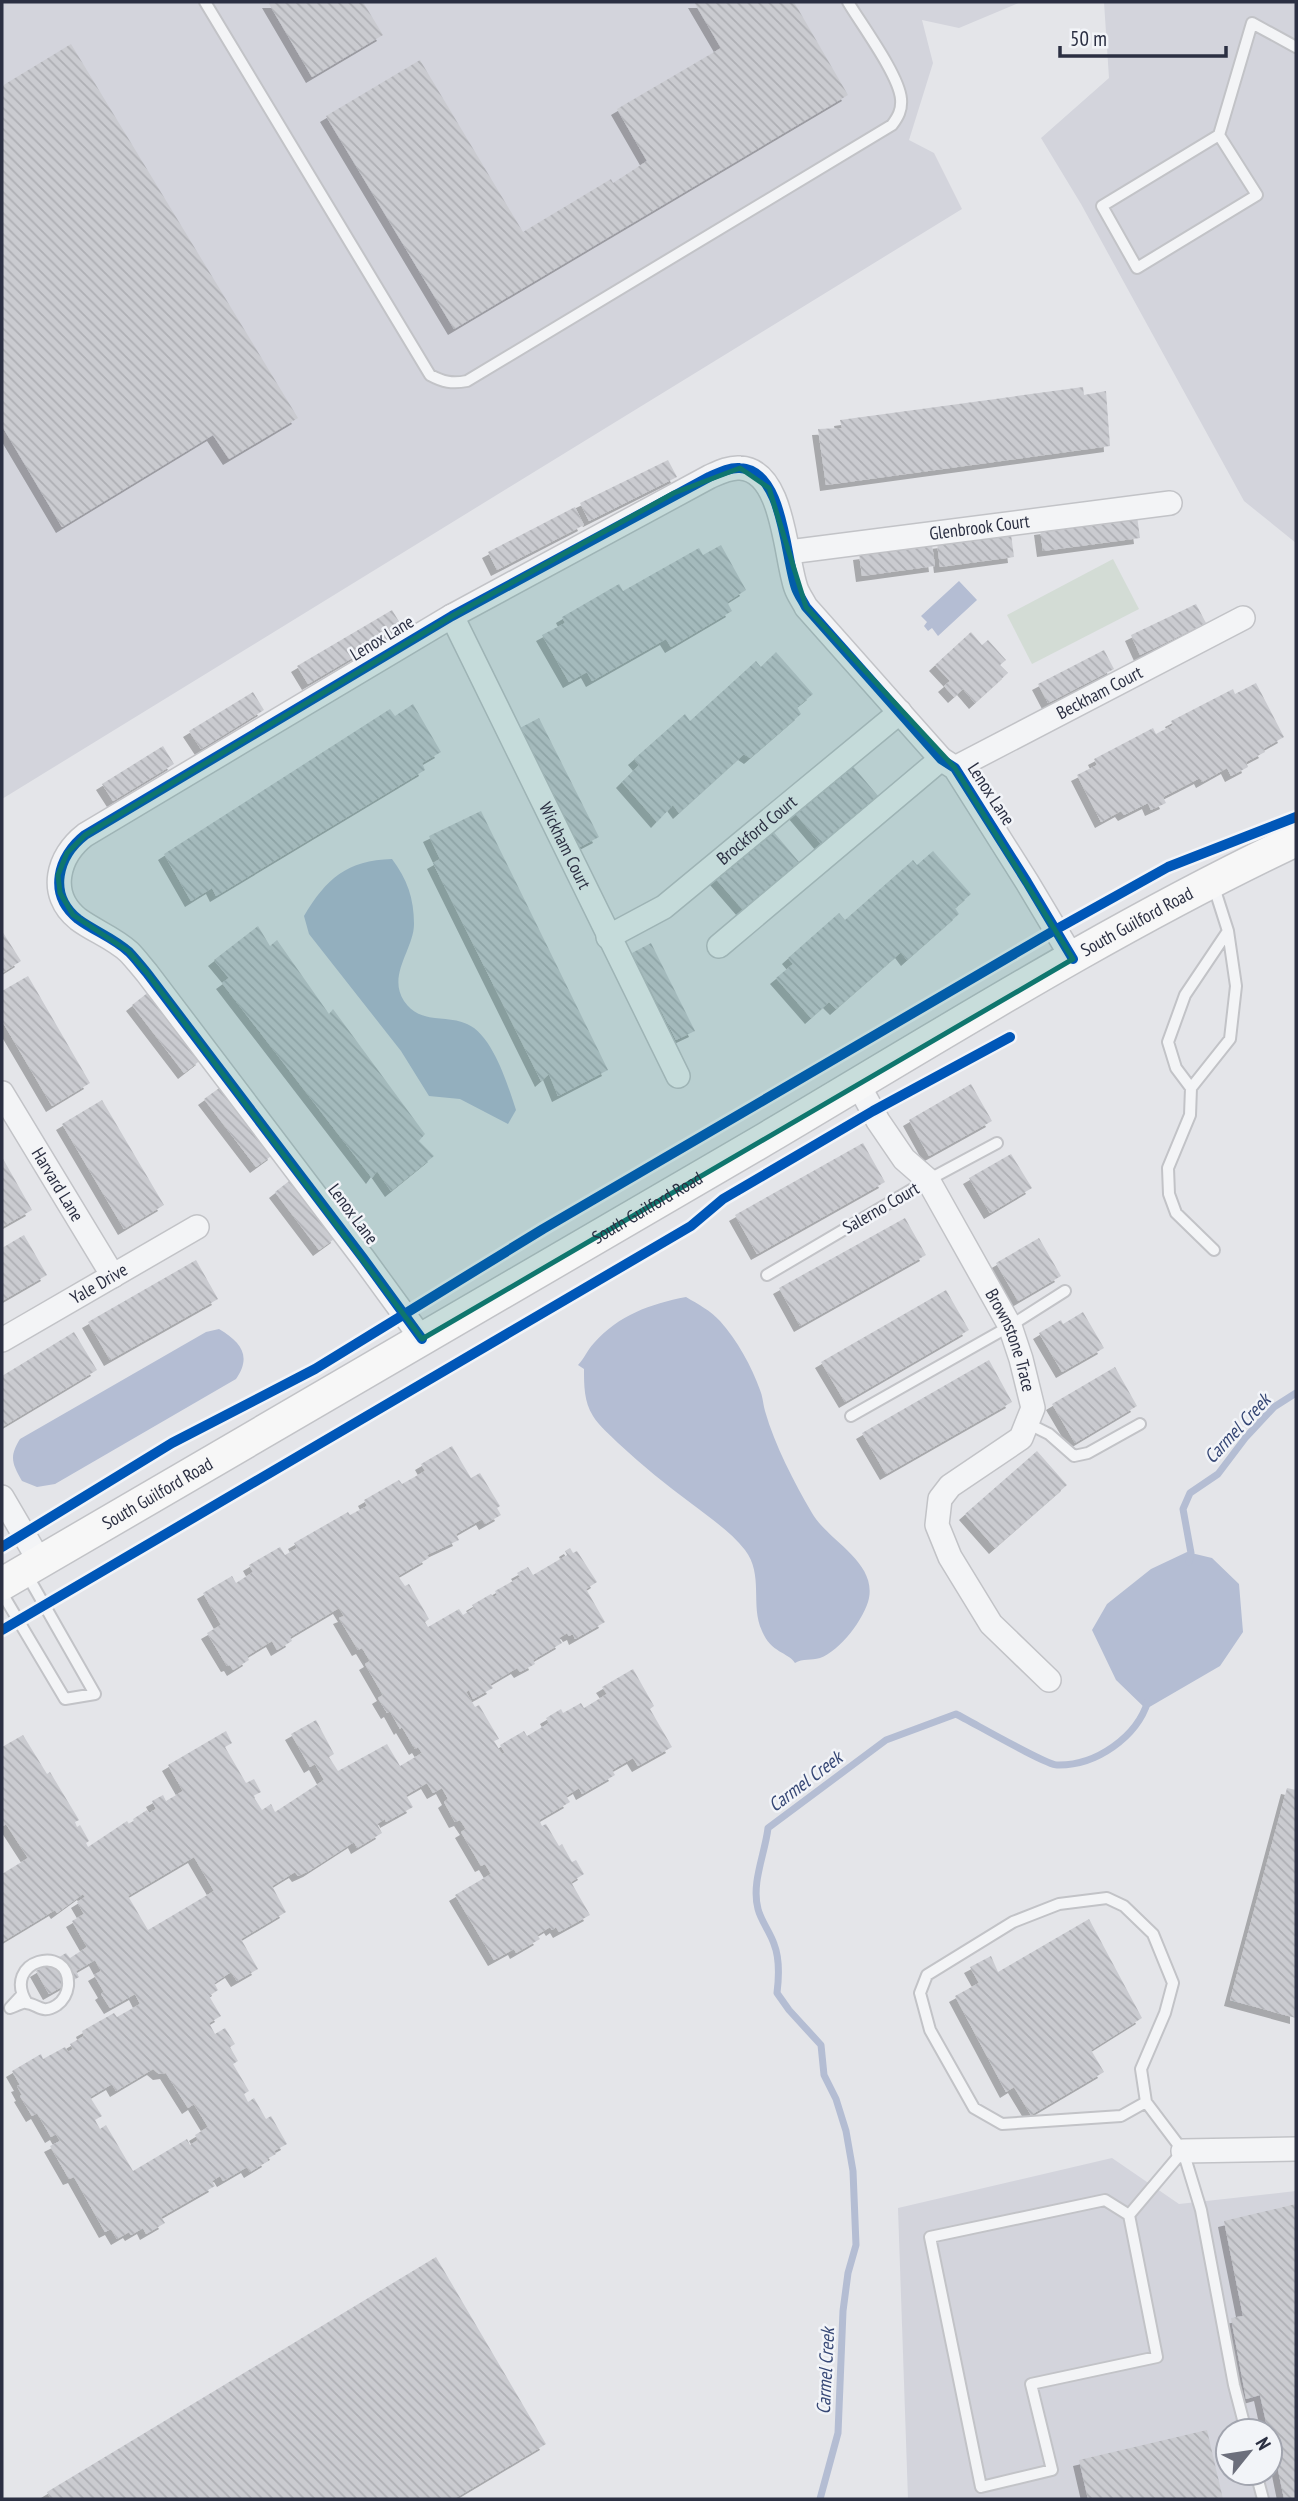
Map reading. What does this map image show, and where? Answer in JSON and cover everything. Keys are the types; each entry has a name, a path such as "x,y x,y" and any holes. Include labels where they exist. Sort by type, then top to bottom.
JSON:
{"main road":[{"name":"South Guilford Road","path":"13,1577 1073,959 1212,881 1296,840"}],"street":[{"name":"Lenox Lane","path":"422,1339 147,973 128,951 73,915 60,893 58,875 66,853 85,835 452,616 674,494 727,469 751,471 762,478 774,499 796,588 806,607 948,764 1027,882 1073,959"},
{"name":"Glenbrook Court","path":"789,552 1170,503"},
{"name":"Wickham Court","path":"452,616 678,1076"},
{"name":"Beckham Court","path":"948,764 1243,618"},
{"name":"Brockford Court","path":"608,937 664,907 900,712"},
{"path":"719,946 948,764"},
{"name":"Brownstone Trace","path":"858,1084 878,1121 904,1159 928,1180 1010,1326 1033,1408 1027,1423"},
{"name":"Harvard Lane","path":"2,1093 113,1276"},
{"name":"Yale Drive","path":"2,1340 197,1227"},
{"path":"1027,1423 1021,1438 950,1486 940,1499 937,1525 950,1556 991,1624 1049,1680"},
{"path":"2,1497 13,1577"},
{"path":"1184,2151 1296,2149"}],"lane":[{"path":"205,2 430,374 441,381 455,383 467,381 892,125 899,115 901,100 897,84 848,2"},
{"path":"1219,135 1257,195 1137,268 1102,206 1219,135 1252,23 1296,47"},
{"path":"1212,881 1228,931 1236,986 1230,1039 1191,1088 1190,1115 1168,1168 1169,1194 1176,1213 1214,1250"},
{"path":"1191,1088 1176,1068 1168,1042 1185,995 1228,931"},
{"name":"Salerno Court","path":"767,1275 928,1180 997,1143"},
{"path":"850,1416 1010,1326 1065,1291"},
{"path":"1027,1423 1049,1434 1074,1456 1088,1453 1140,1424"},
{"path":"13,1577 95,1694 65,1699 13,1577"},
{"path":"1146,2102 1121,2116 1081,2121 1002,2124 974,2108 930,2031 920,1993 927,1975 1013,1922 1059,1904 1107,1898 1125,1906 1153,1934 1173,1983 1165,2013 1141,2069 1146,2102 1184,2151 1201,2210 1242,2417"},
{"path":"40,1960 55,1962 61,1967 68,1982 64,1998 58,2004 42,2009 24,1999 19,1980 26,1966 40,1960"},
{"path":"1129,2215 1184,2151"},
{"path":"1105,2200 1129,2215 1157,2357 1031,2384 1052,2470 981,2487 930,2237 1105,2200"}],"highlighted area":[{"path":"740,468 769,488 806,607 955,768 1073,959 422,1339 147,973 128,951 73,915 60,893 58,875 67,853 85,835 452,616 674,493"}],"shaded area":[{"path":"2,2 1021,2 959,28 922,20 933,63 909,140 934,153 962,209 2,799"},
{"path":"1104,2 1296,2 1296,543 1244,501 1081,204 1041,138 1109,78"},
{"path":"1113,559 1139,609 1032,664 1007,615"},
{"path":"1112,2158 1179,2204 1296,2191 1296,2499 908,2499 898,2208"}],"water":[{"path":"959,581 977,600 938,636 932,628 928,631 924,626 927,622 921,616"},
{"path":"392,859 409,889 414,915 413,933 398,982 404,1001 410,1008 425,1016 467,1024 484,1039 498,1062 516,1110 508,1124 460,1099 429,1096 401,1051 309,934 304,916 330,882 339,874 362,863"},
{"path":"686,1297 716,1317 738,1345 757,1381 769,1424 805,1501 819,1523 849,1552 865,1573 869,1585 867,1606 843,1641 820,1658 795,1663 770,1644 759,1621 756,1580 751,1560 745,1550 727,1531 618,1443 598,1423 588,1405 584,1369 578,1365 594,1343 614,1325 636,1312"},
{"path":"219,1329 242,1350 243,1363 236,1379 55,1484 37,1487 22,1481 13,1460 20,1439 206,1332"},
{"path":"1187,1552 1212,1558 1239,1584 1243,1632 1220,1666 1146,1709 1116,1680 1092,1630 1107,1604 1151,1569"}],"building":[{"path":"268,2 363,2 383,35 312,77"},
{"path":"694,2 794,2 848,95 454,329 326,116 420,60 523,232 611,179 613,183 647,161 617,109 721,48"},
{"path":"71,44 298,418 229,459 213,435 62,527 2,426 2,86"},
{"path":"1083,387 1084,395 1106,391 1110,446 826,485 818,429 842,428 840,420"},
{"path":"668,460 677,477 589,521 580,503"},
{"path":"575,507 584,525 497,570 488,552"},
{"path":"1137,516 1140,538 1043,551 1040,529"},
{"path":"1011,534 1014,557 940,567 937,543"},
{"path":"932,544 935,566 862,576 859,554"},
{"path":"721,545 746,590 727,602 732,611 671,647 666,639 592,681 587,672 569,682 542,635 565,623 562,617 619,584 623,591 699,548 703,555"},
{"path":"1196,604 1206,623 1140,655 1131,635"},
{"path":"392,610 403,628 308,684 297,666"},
{"path":"971,632 982,645 988,640 1006,660 1000,665 1008,673 975,703 963,689 954,697 944,686 950,681 935,665"},
{"path":"1104,650 1114,669 1048,703 1038,684"},
{"path":"776,652 813,694 797,707 801,714 750,758 744,754 679,813 673,805 657,822 622,782 639,765 634,759 685,714 690,721 756,661 761,667"},
{"path":"1256,683 1284,737 1246,762 1248,767 1231,776 1227,768 1202,782 1200,778 1163,797 1166,803 1151,810 1148,803 1124,815 1121,811 1101,822 1077,775 1097,765 1094,759 1153,728 1156,734 1173,725 1171,721 1233,689 1235,694"},
{"path":"253,692 264,710 201,749 189,731"},
{"path":"413,704 441,752 422,763 425,770 216,896 212,888 191,901 164,854 390,709 395,716"},
{"path":"539,718 599,837 578,848 518,729"},
{"path":"163,746 174,764 113,801 102,784"},
{"path":"851,764 879,797 822,845 794,812"},
{"path":"481,811 608,1070 558,1096 549,1074 541,1081 433,863 440,859 429,836"},
{"path":"772,830 799,862 743,910 716,879"},
{"path":"933,851 971,894 955,908 959,914 907,960 901,952 836,1009 829,1002 811,1018 776,978 793,964 788,958 839,913 845,920 913,860 917,865"},
{"path":"258,926 270,946 277,940 329,1014 333,1009 425,1134 419,1141 434,1156 391,1191 377,1171 372,1178 222,983 229,978 214,960"},
{"path":"2,931 21,961 2,973"},
{"path":"651,943 695,1031 676,1040 632,953"},
{"path":"28,976 90,1083 52,1106 2,1021 2,991"},
{"path":"150,991 202,1059 184,1073 132,1005"},
{"path":"971,1084 992,1121 929,1156 909,1120"},
{"path":"222,1086 274,1154 256,1167 204,1099"},
{"path":"102,1100 164,1205 124,1229 62,1124"},
{"path":"863,1143 885,1182 757,1254 735,1215"},
{"path":"1011,1154 1032,1188 990,1213 969,1178"},
{"path":"2,1157 32,1210 2,1227"},
{"path":"293,1178 337,1237 319,1250 275,1192"},
{"path":"905,1218 926,1255 800,1326 779,1288"},
{"path":"24,1235 47,1275 2,1301 2,1248"},
{"path":"1039,1238 1061,1276 1018,1301 996,1263"},
{"path":"196,1260 218,1299 110,1360 88,1322"},
{"path":"946,1290 969,1330 845,1402 821,1362"},
{"path":"1083,1312 1104,1348 1062,1372 1039,1333 1061,1320 1063,1324"},
{"path":"74,1332 97,1370 2,1427 2,1376"},
{"path":"989,1360 1012,1402 886,1474 862,1433"},
{"path":"1115,1367 1137,1406 1075,1443 1052,1404"},
{"path":"452,1446 471,1478 480,1473 500,1506 497,1508 501,1515 485,1524 482,1519 456,1534 459,1540 427,1555 429,1558 398,1576 405,1586 409,1584 429,1619 425,1622 428,1627 459,1609 463,1615 474,1608 472,1605 491,1594 493,1597 497,1595 495,1591 520,1577 517,1573 528,1567 533,1575 567,1555 565,1551 570,1548 573,1553 577,1551 597,1582 586,1589 605,1622 575,1639 573,1634 569,1636 567,1633 559,1638 562,1643 533,1660 535,1664 520,1672 517,1668 490,1684 493,1688 473,1699 469,1690 466,1692 475,1707 479,1705 499,1739 494,1741 502,1754 505,1753 500,1745 524,1731 527,1736 549,1723 546,1718 561,1709 563,1713 581,1703 584,1708 607,1694 602,1687 633,1669 654,1706 650,1709 672,1747 638,1766 633,1758 612,1770 615,1775 582,1794 579,1788 566,1796 570,1802 539,1820 542,1826 546,1824 559,1846 562,1844 572,1862 576,1860 584,1874 571,1882 590,1915 559,1932 556,1927 552,1930 550,1927 537,1935 540,1939 516,1953 514,1949 494,1960 455,1895 491,1874 485,1864 481,1866 461,1832 466,1829 460,1820 455,1822 444,1802 448,1799 442,1788 433,1793 427,1783 406,1795 413,1807 377,1824 382,1833 357,1848 354,1842 309,1871 298,1876 295,1872 272,1886 286,1912 241,1939 258,1969 237,1981 231,1972 214,1983 218,1990 209,1996 221,2016 209,2023 215,2034 225,2028 235,2044 230,2047 238,2061 233,2064 249,2091 244,2094 248,2102 254,2098 266,2119 271,2116 287,2144 274,2151 276,2154 267,2159 268,2161 250,2172 247,2167 223,2181 220,2176 212,2181 215,2186 161,2217 165,2223 146,2234 143,2228 117,2239 111,2229 105,2232 74,2177 69,2179 50,2146 60,2141 56,2134 51,2137 37,2113 32,2116 20,2096 22,2095 17,2086 20,2085 12,2071 41,2054 43,2059 65,2047 68,2052 73,2049 70,2044 84,2036 82,2031 114,2013 117,2017 140,2004 135,1994 110,2008 94,1975 101,1971 95,1960 76,1971 79,1977 49,1994 36,1971 66,1953 70,1958 87,1947 72,1921 84,1914 77,1902 85,1897 83,1894 57,1913 55,1910 2,1942 2,1874 28,1858 6,1824 3,1826 2,1823 2,1747 23,1735 47,1774 50,1772 79,1820 75,1822 77,1827 80,1825 89,1841 86,1843 88,1847 127,1821 129,1824 147,1810 149,1813 156,1809 152,1801 163,1795 166,1801 183,1791 168,1765 226,1731 232,1743 225,1747 246,1783 254,1779 261,1792 253,1796 262,1810 271,1804 275,1812 324,1780 315,1764 310,1767 291,1734 316,1720 334,1754 329,1757 338,1771 387,1744 400,1766 422,1753 418,1747 415,1749 402,1727 400,1729 390,1711 387,1713 378,1698 383,1695 365,1664 370,1661 362,1648 358,1650 339,1618 344,1616 339,1608 290,1637 292,1641 277,1650 272,1641 247,1656 249,1660 233,1670 230,1665 227,1666 207,1633 221,1625 203,1593 232,1576 236,1583 253,1572 249,1565 280,1547 285,1555 297,1548 294,1543 348,1512 350,1515 367,1506 364,1500 399,1480 402,1484 425,1471 421,1464","holes":["194,1857 214,1891 148,1930 128,1896","153,2069 159,2074 166,2073 188,2108 194,2104 208,2127 195,2135 198,2140 190,2145 187,2139 133,2171 106,2125 100,2129 95,2120 102,2116 90,2097 112,2084 116,2091"]},
{"path":"1037,1451 1067,1485 995,1548 965,1514"},
{"path":"1287,1788 1296,1790 1296,2018 1230,2000"},
{"path":"1089,1919 1142,2018 1091,2050 1104,2072 1031,2115 1014,2087 1006,2092 955,1996 979,1983 970,1967 991,1956 998,1972"},
{"path":"1296,2204 1296,2499 1284,2499 1282,2487 1284,2487 1284,2417 1265,2417 1260,2395 1246,2399 1231,2318 1243,2316 1224,2221"},
{"path":"436,2257 546,2444 454,2499 51,2499 47,2492"},
{"path":"1207,2430 1214,2460 1214,2487 1220,2487 1223,2499 1088,2499 1079,2460"}],"waterway":[{"name":"Carmel Creek","path":"1189,1562 1191,1553 1183,1509 1190,1493 1218,1474 1246,1437 1274,1407 1296,1393"},
{"name":"Carmel Creek","path":"820,2499 838,2433 843,2311 848,2273 856,2245 853,2171 846,2131 836,2099 824,2075 821,2045 777,1993 777,1956 756,1899 757,1879 768,1828 886,1740 956,1714 1050,1763 1072,1764 1100,1755 1113,1747 1135,1726 1148,1701"}],"cycle path":[{"path":"422,1339 147,973 123,947 78,919 68,909 59,887 68,853 85,835 452,616 709,477 736,468 755,472 766,483 774,499 796,588 806,607 941,759 955,768 1073,959"},
{"path":"2,1547 172,1443 315,1369 543,1229 1055,930 1168,867 1296,817"},
{"path":"2,1630 691,1226 723,1199 873,1111 1010,1037"}]}
